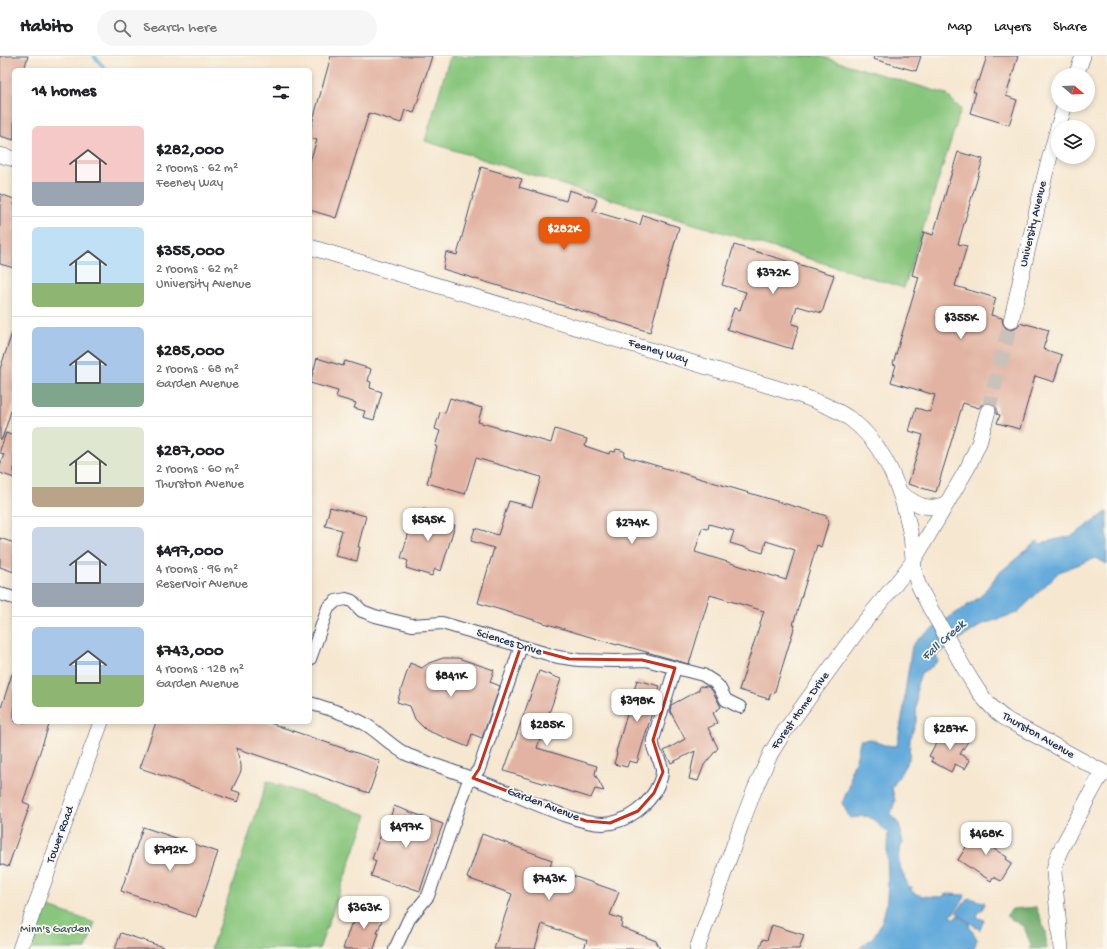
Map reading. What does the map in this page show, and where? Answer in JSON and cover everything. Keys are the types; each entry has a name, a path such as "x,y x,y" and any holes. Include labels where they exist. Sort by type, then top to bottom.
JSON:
{"street":[{"path":"1079,68 1083,56"},
{"name":"University Avenue","path":"1011,320 1051,153"},
{"path":"0,155 12,158"},
{"name":"Feeney Way","path":"312,248 793,393 820,403 849,418 865,432 885,460 900,494 911,536 914,560"},
{"path":"914,560 974,455 988,411"},
{"path":"900,494 925,507 938,507 947,503"},
{"name":"Thurston Avenue","path":"914,560 916,580 948,639 984,700 1001,717 1105,773"},
{"name":"Forest Home Drive","path":"697,949 740,825 771,753 784,732 861,626 904,575 914,560"},
{"path":"0,594 12,597"},
{"name":"Sciences Drive","path":"312,653 328,608 336,601 346,599 352,601 362,611 382,618 412,625 442,623 558,657 569,659 642,660 675,668 708,678 719,687 726,700 740,707"},
{"path":"395,949 409,919 428,896 467,785 479,769 521,646"},
{"name":"Garden Avenue","path":"312,704 344,714 364,724 398,750 408,755 473,778 564,814 602,824 616,822 629,817 638,811 654,793 660,782 663,772 654,748 653,740 675,668"},
{"name":"Tower Road","path":"20,949 100,724"},
{"path":"1061,949 1054,867 1062,847 1094,786 1105,773"}],"highlighted area":[{"path":"521,646 569,659 642,660 675,668 653,740 663,772 654,793 638,811 610,823 586,821 473,778 479,769"}],"green space":[{"path":"450,56 819,56 946,94 961,109 904,288 582,191 425,141"},
{"path":"267,781 367,815 319,949 211,949"},
{"name":"Minn's Garden","path":"43,905 95,923 86,949 27,949"},
{"path":"1036,907 1045,931 1047,949 1030,949 1031,945 1024,927 1006,916 1012,909"}],"water":[{"name":"Fall Creek","path":"1107,512 1107,564 1095,558 1059,572 1017,613 983,624 936,655 938,661 933,666 921,673 917,685 916,722 910,739 909,759 892,788 895,801 891,814 899,824 903,843 899,854 900,865 909,887 912,887 911,891 919,895 943,897 947,894 965,895 964,899 951,916 954,919 958,915 970,924 969,926 977,939 974,949 859,949 873,937 880,925 884,913 888,886 888,833 874,820 867,816 850,818 842,803 850,785 851,771 857,756 860,740 871,739 884,745 897,746 912,646 919,638 980,597 998,574 1037,541 1041,544 1072,536"},
{"path":"969,898 984,902 985,904 981,911 979,911 977,917 984,920 980,930 956,912"}],"building":[{"path":"0,56 28,56 25,68 12,68 12,139 0,136"},
{"path":"331,56 432,56 414,113 405,110 401,123 369,113 336,218 312,211 312,155 317,140 312,139 312,124"},
{"path":"874,56 921,56 916,71 873,59"},
{"path":"987,56 1018,56 1006,96 1017,100 1009,125 970,113 976,92 973,92 977,80 979,81"},
{"path":"958,152 983,159 958,244 967,246 955,286 996,298 991,315 1002,318 1003,324 1009,330 1018,327 1020,323 1049,330 1043,349 1062,355 1054,382 1035,376 1020,429 997,423 1000,415 997,414 997,408 991,402 985,402 979,408 963,403 936,492 908,484 923,435 909,431 916,408 930,412 935,395 891,382 896,365 893,364 919,277 912,275 924,232 933,235"},
{"path":"481,167 522,179 519,187 566,201 569,190 597,199 593,211 640,225 643,215 679,227 650,332 443,269 446,252 457,255"},
{"path":"0,194 12,198 12,267 0,264"},
{"path":"734,245 834,275 822,313 797,306 792,324 799,326 792,349 727,329 734,308 740,310 746,292 722,285"},
{"path":"12,333 12,408 2,439 0,439 0,369"},
{"path":"317,358 343,366 345,361 371,369 368,381 371,382 370,388 382,392 374,420 363,417 365,411 354,408 356,403 336,397 338,391 312,384 312,376"},
{"path":"450,398 482,408 478,422 551,443 555,429 587,439 585,446 609,454 610,451 615,452 616,449 621,450 625,452 624,456 827,516 826,518 829,520 821,547 817,545 774,694 771,693 769,699 739,690 764,611 710,595 689,664 618,644 617,645 478,603 494,548 471,541 475,528 498,535 509,501 532,507 541,477 476,458 465,494 427,483 437,447 435,446 440,431 435,429 440,412 445,413","holes":["709,524 734,531 730,543 763,553 766,541 795,550 786,580 695,552 702,528 708,529"]},
{"path":"6,433 12,435 12,477 0,473 0,466 4,454 0,453"},
{"path":"330,507 366,516 358,547 360,547 357,561 335,556 342,530 325,526"},
{"path":"423,509 450,517 448,523 455,525 441,571 435,569 432,576 406,568 408,561 401,558 415,513 421,515"},
{"path":"0,538 12,542 12,571 0,567"},
{"path":"443,658 458,658 494,670 490,682 500,686 482,738 472,734 468,747 426,730 415,719 410,706 397,702 410,663 422,668 429,663"},
{"path":"539,671 561,679 537,748 597,766 595,774 604,791 595,789 591,798 504,771"},
{"path":"12,674 12,724 49,724 23,802 30,805 8,867 0,864 0,711"},
{"path":"637,680 660,686 637,763 629,761 627,767 614,764 616,752"},
{"path":"700,686 708,687 712,690 721,707 713,713 718,723 708,728 718,748 704,765 698,781 689,779 695,751 671,763 664,751 685,739 670,711 671,705 699,690"},
{"path":"155,724 273,724 380,761 369,793 236,748 241,765 241,771 232,790 241,793 238,802 140,768"},
{"path":"953,728 970,738 960,754 970,760 965,769 955,764 951,772 931,761 933,758 929,756 941,734 947,738"},
{"path":"394,806 443,824 420,891 371,876 376,861 372,859 386,820 389,821"},
{"path":"982,826 1001,838 994,849 1007,857 1006,859 1012,863 1001,881 993,877 991,881 958,860 971,839 973,840"},
{"path":"143,827 218,852 196,917 121,891"},
{"path":"482,834 552,860 550,868 619,892 610,915 622,919 621,927 656,941 660,949 584,949 587,940 542,924 535,949 494,949 512,894 467,878"},
{"path":"359,906 384,915 377,933 379,933 374,949 343,949 351,924 353,925"},
{"path":"772,925 804,935 799,949 759,949 763,939 767,940"},
{"path":"121,933 163,947 163,949 115,949"}],"waterway":[{"path":"94,56 104,68"}],"tunnel":[{"path":"988,411 1011,321"}]}
